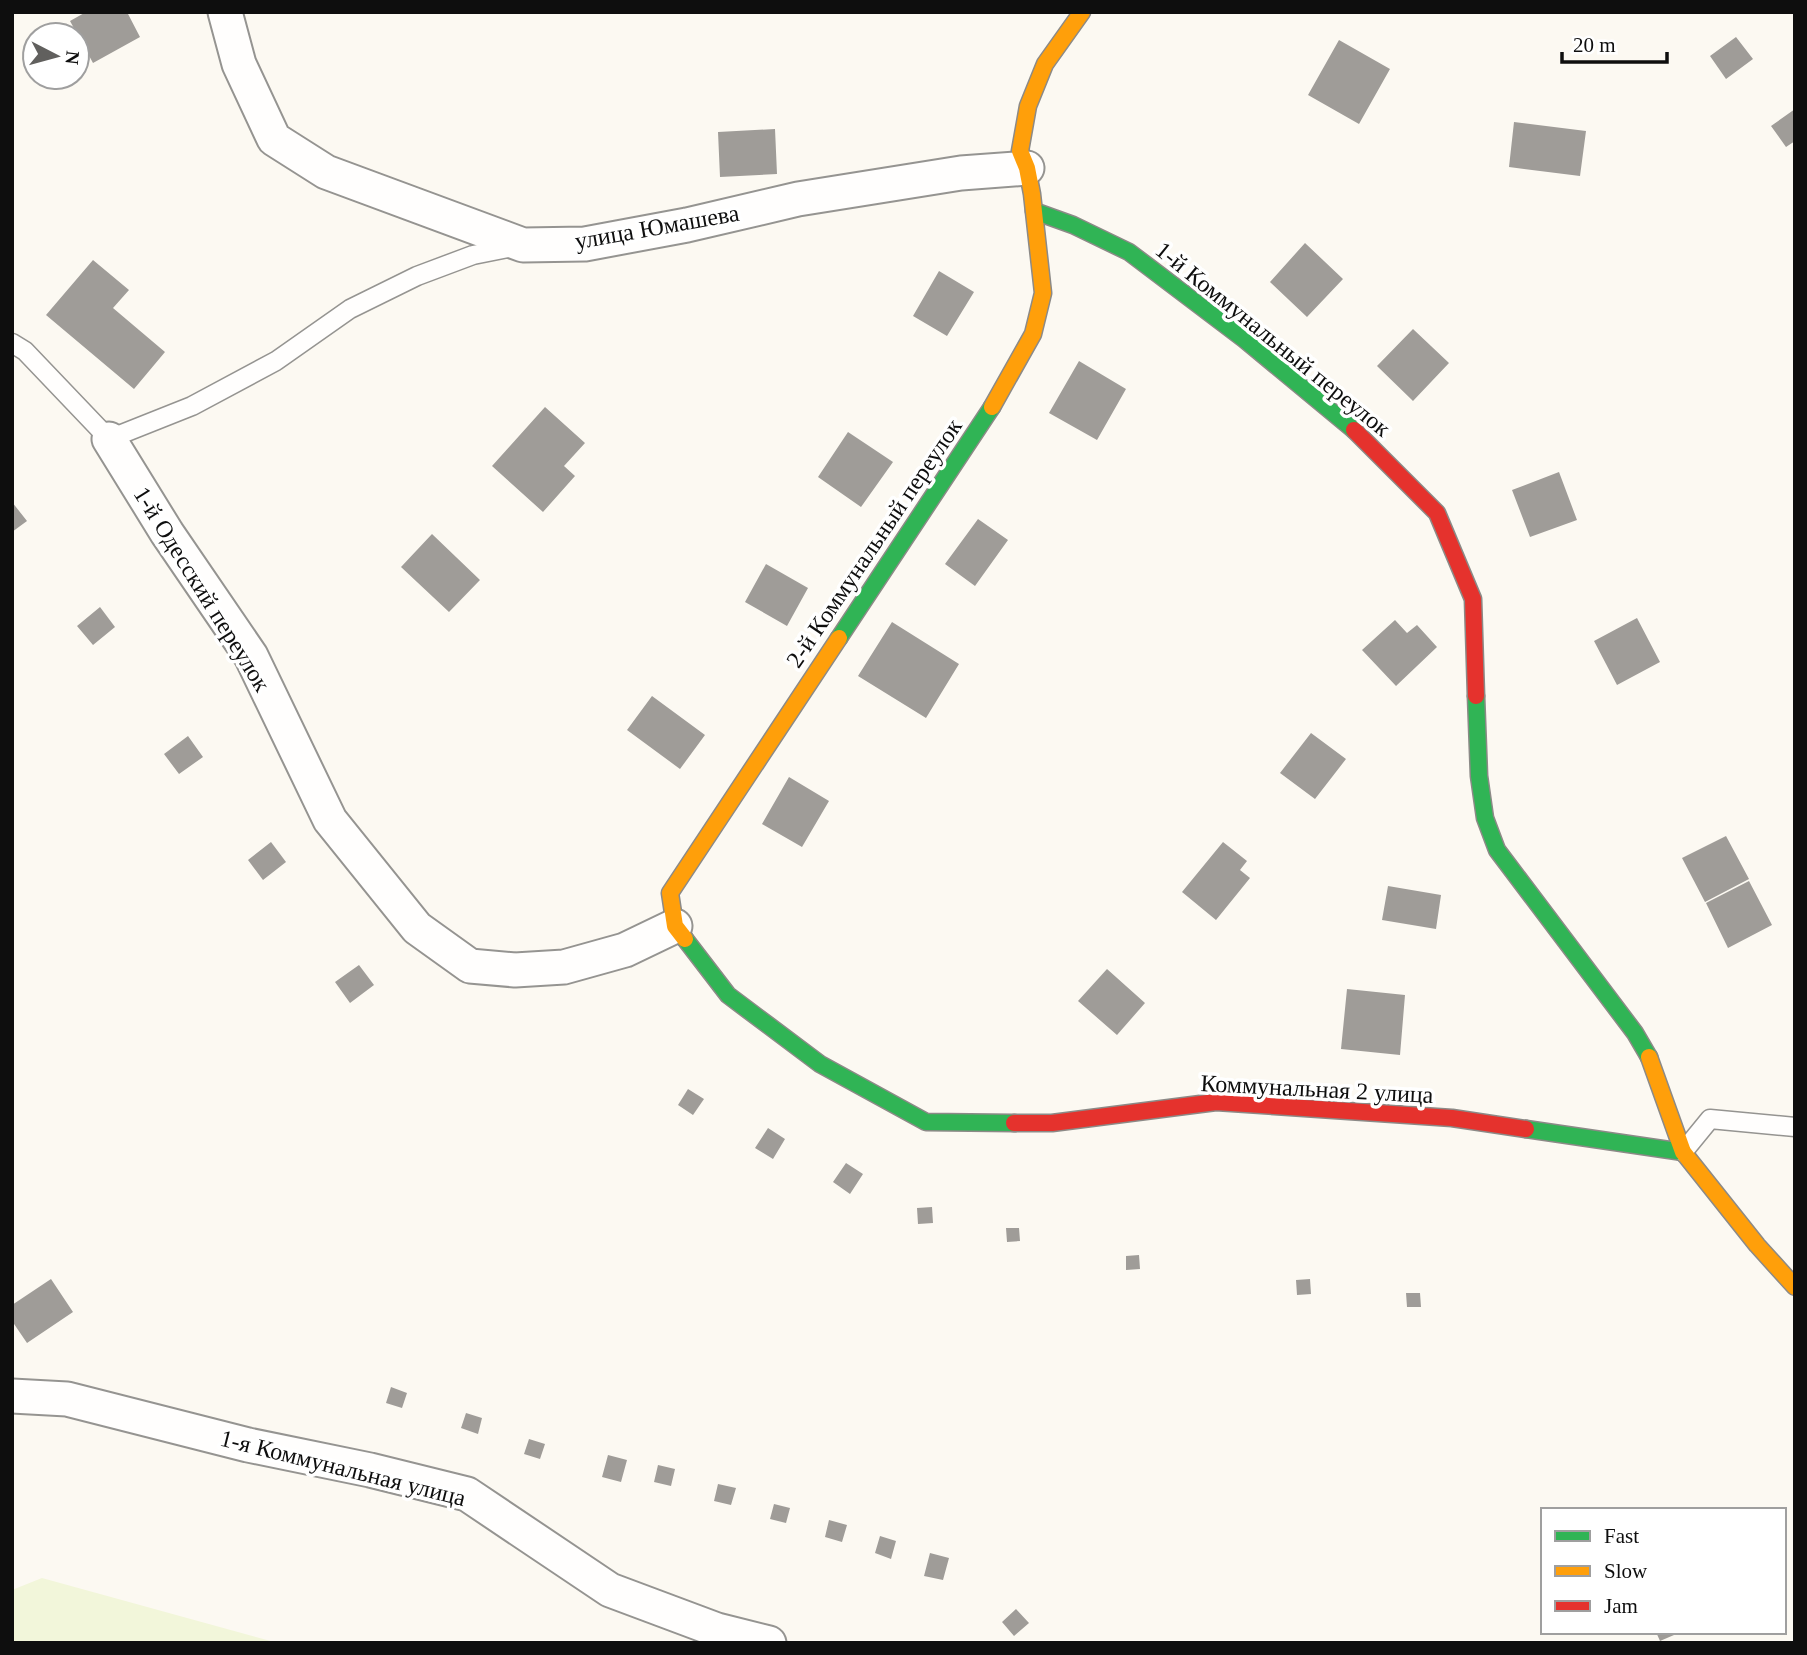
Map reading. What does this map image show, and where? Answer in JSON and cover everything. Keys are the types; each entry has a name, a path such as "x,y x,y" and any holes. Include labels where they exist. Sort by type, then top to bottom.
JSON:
{"street":[{"name":"улица Юмашева","path":"225,12 239,64 274,139 326,172 523,245 585,244 687,225 798,199 961,173 1029,181"},
{"path":"1029,181 1020,151 1028,106 1045,64 1082,12"},
{"name":"2-й Коммунальный переулок","path":"670,893 992,407 1033,334 1043,293 1029,181"},
{"name":"1-й Коммунальный переулок","path":"1034,211 1073,225 1129,252 1244,340 1358,433 1437,513 1472,599 1479,776 1485,818 1497,850 1635,1033 1650,1059 1683,1152"},
{"name":"1-й Одесский переулок","path":"109,439 167,533 251,656 330,820 417,928 470,966 515,970 564,967 625,950 675,926"},
{"name":"Коммунальная 2 улица","path":"670,893 675,926 728,995 820,1064 926,1122 1052,1123 1216,1102 1452,1118 1683,1152"},
{"path":"1683,1152 1757,1245 1795,1287"},
{"name":"1-я Коммунальная улица","path":"12,1396 67,1398 248,1445 370,1470 467,1494 610,1590 717,1630 769,1643"}],"lane":[{"path":"12,343 25,351 109,439 192,406 276,361 350,309 417,276 473,255 523,245"},
{"path":"1683,1152 1710,1119 1795,1126"}],"green space":[{"path":"42,1578 278,1643 12,1643 12,1590"}],"building":[{"path":"86,12 127,12 140,37 93,63 91,21 70,21"},
{"path":"1736,37 1753,59 1726,79 1710,56"},
{"path":"1339,40 1390,69 1359,124 1308,95"},
{"path":"1795,109 1795,141 1786,147 1771,126"},
{"path":"1514,122 1586,131 1580,176 1509,167"},
{"path":"775,129 777,174 720,177 718,132"},
{"path":"1305,243 1343,279 1307,317 1270,282"},
{"path":"93,260 129,290 113,308 165,352 134,389 46,315"},
{"path":"939,271 974,292 947,336 913,316"},
{"path":"1413,329 1449,363 1413,401 1377,366"},
{"path":"1079,361 1126,389 1097,440 1049,413"},
{"path":"545,407 585,443 564,466 575,476 543,512 492,466"},
{"path":"848,432 893,462 861,507 818,477"},
{"path":"1559,472 1577,520 1530,537 1512,490"},
{"path":"12,502 27,521 12,532"},
{"path":"978,519 1008,540 975,586 945,564"},
{"path":"432,534 480,580 449,612 401,567"},
{"path":"766,564 808,588 787,626 745,602"},
{"path":"100,607 115,627 93,645 77,626"},
{"path":"1637,618 1660,662 1617,685 1594,641"},
{"path":"1395,620 1407,633 1417,625 1437,647 1396,686 1362,650"},
{"path":"892,622 959,664 926,718 858,676"},
{"path":"652,696 705,735 680,769 627,730"},
{"path":"1311,733 1346,759 1315,799 1280,773"},
{"path":"188,736 203,757 179,774 164,754"},
{"path":"789,777 829,801 802,847 762,824"},
{"path":"1726,836 1749,879 1705,902 1682,858"},
{"path":"271,842 286,862 263,880 248,860"},
{"path":"1223,842 1247,861 1240,870 1250,878 1216,920 1182,892"},
{"path":"1749,881 1772,925 1728,948 1706,903"},
{"path":"1388,886 1441,895 1436,929 1382,920"},
{"path":"359,965 374,985 350,1003 335,982"},
{"path":"1107,969 1145,1003 1117,1035 1078,1001"},
{"path":"1347,989 1405,995 1400,1055 1341,1049"},
{"path":"688,1089 704,1099 693,1115 678,1105"},
{"path":"768,1128 785,1139 773,1159 755,1148"},
{"path":"846,1163 863,1174 850,1194 833,1182"},
{"path":"932,1207 933,1223 918,1224 917,1208"},
{"path":"1006,1228 1019,1228 1020,1241 1007,1242"},
{"path":"1139,1255 1140,1269 1126,1270 1126,1256"},
{"path":"51,1279 73,1312 27,1343 12,1321 12,1305"},
{"path":"1310,1279 1311,1294 1297,1295 1296,1280"},
{"path":"1406,1293 1420,1293 1421,1307 1407,1307"},
{"path":"391,1387 407,1393 402,1408 386,1403"},
{"path":"466,1413 482,1418 478,1434 461,1428"},
{"path":"529,1439 545,1444 540,1459 524,1454"},
{"path":"608,1455 627,1460 621,1482 602,1477"},
{"path":"658,1465 675,1469 671,1486 654,1482"},
{"path":"718,1484 736,1488 731,1505 714,1501"},
{"path":"774,1504 790,1508 786,1523 770,1519"},
{"path":"829,1520 847,1525 842,1542 825,1537"},
{"path":"880,1536 896,1541 891,1559 875,1553"},
{"path":"930,1553 949,1558 943,1580 924,1576"},
{"path":"1016,1609 1029,1623 1014,1636 1002,1622"},
{"path":"1657,1634 1676,1634 1660,1641"}],"traffic: fast":[{"path":"1034,211 1073,225 1129,252 1244,339 1354,430"},
{"path":"839,638 992,407"},
{"path":"1476,696 1479,776 1485,818 1497,850 1635,1033 1649,1057"},
{"path":"685,939 728,995 820,1064 926,1122 1014,1123"},
{"path":"1526,1129 1683,1152"}],"traffic: slow":[{"path":"992,407 1033,334 1043,293 1032,194 1027,168 1020,151 1028,106 1045,64 1082,12"},
{"path":"685,939 675,926 670,893 839,638"},
{"path":"1649,1057 1683,1152 1757,1245 1795,1287"}],"traffic: jam":[{"path":"1354,430 1437,513 1473,599 1476,696"},
{"path":"1014,1123 1052,1123 1216,1102 1452,1118 1526,1129"}]}
